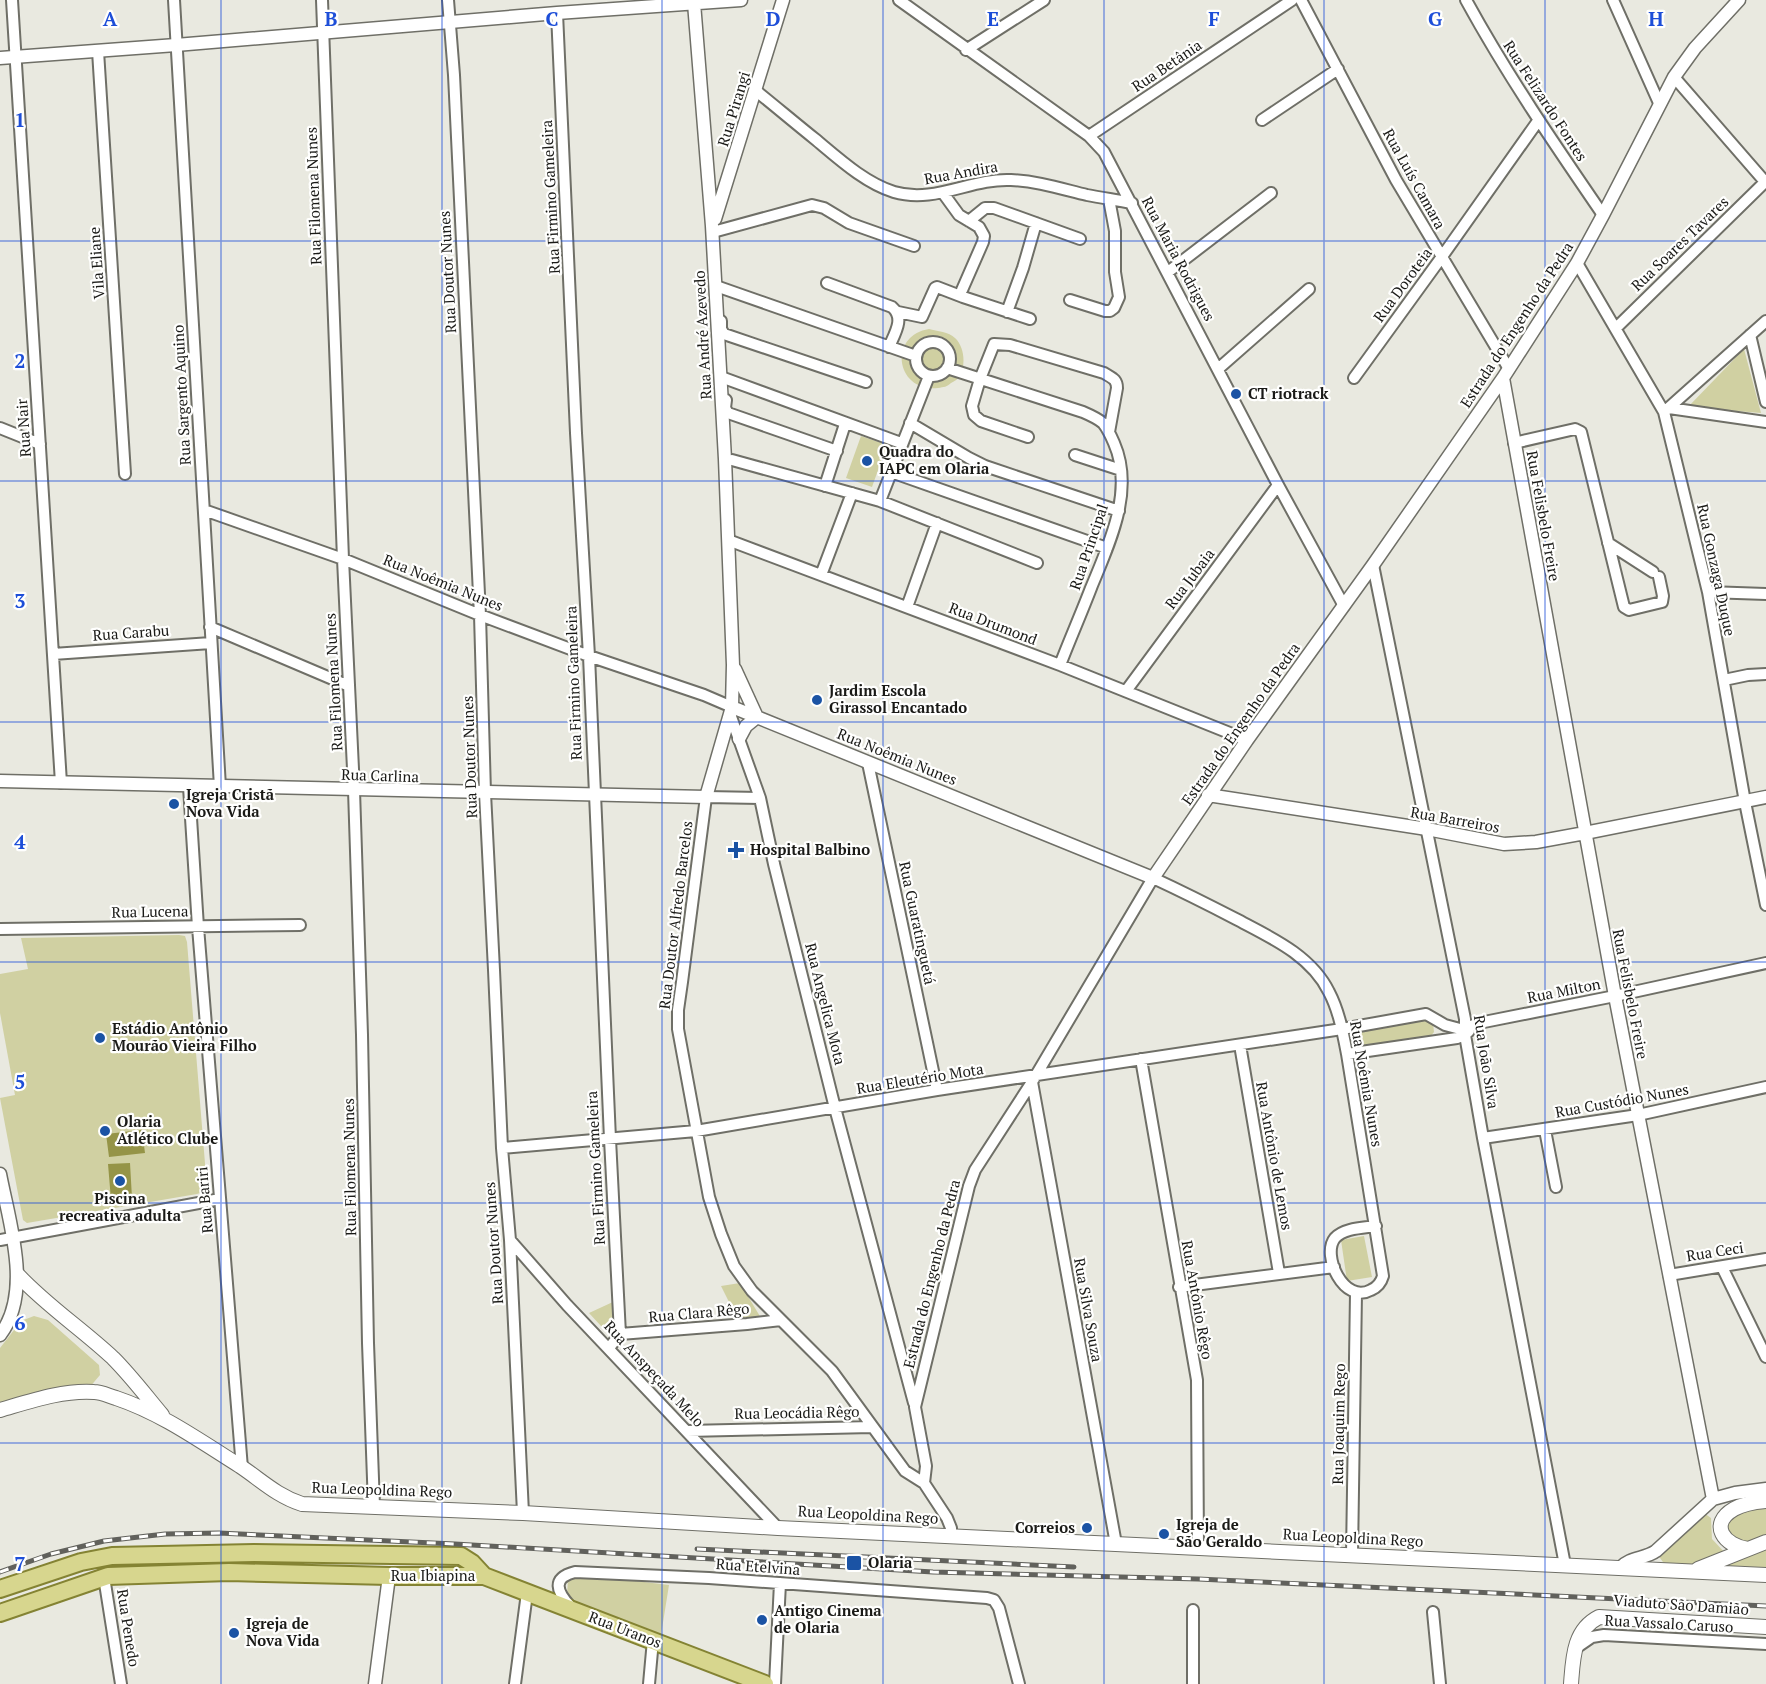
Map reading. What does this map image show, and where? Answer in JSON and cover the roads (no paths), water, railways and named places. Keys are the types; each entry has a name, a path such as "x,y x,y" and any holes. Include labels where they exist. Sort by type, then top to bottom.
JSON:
{"main road":[{"path":"18,1275 129,1374 166,1420"},
{"name":"Rua Leopoldina Rego","path":"0,1410 53,1395 96,1392 130,1403 166,1420 242,1468 276,1493 302,1504 1766,1575"},
{"path":"1748,1549 1734,1546 1725,1538 1720,1530 1722,1522 1734,1509 1750,1503 1766,1502"},
{"path":"1694,1571 1766,1542"},
{"name":"Rua Ibiapina","path":"0,1590 81,1562 137,1554 460,1556 472,1563 484,1576"},
{"name":"Rua Ibiapina","path":"0,1613 104,1577 229,1572 484,1576"},
{"name":"Rua Uranos","path":"484,1576 765,1684"},
{"name":"Viaduto São Damião","path":"1575,1649 1586,1627 1599,1617 1766,1627"},
{"path":"1571,1684 1575,1649"}],"street":[{"name":"Rua Nair","path":"12,0 60,783"},
{"name":"Rua Sargento Aquino","path":"174,0 220,788"},
{"name":"Rua Filomena Nunes","path":"322,0 354,790 374,1506"},
{"name":"Rua Doutor Nunes","path":"448,0 480,615 485,794 502,1148 510,1240 523,1513"},
{"path":"0,58 557,13 628,4 733,0"},
{"name":"Rua Pirangi","path":"713,229 783,0"},
{"name":"Rua Maria Rodrigues","path":"899,0 1089,136 1104,152 1344,606"},
{"path":"966,50 1044,0"},
{"name":"Rua Betânia","path":"1089,136 1292,0"},
{"name":"Rua Luís Camara","path":"1301,0 1396,180 1506,373"},
{"name":"Rua Felizardo Fontes","path":"1466,0 1489,43 1538,121 1603,215"},
{"path":"1613,0 1659,103"},
{"name":"Estrada do Engenho da Pedra","path":"924,1482 926,1466 915,1407 969,1186 975,1170 1033,1079 1153,878 1246,740 1344,606 1506,373 1576,264 1674,77 1695,48 1739,0"},
{"name":"Rua André Azevedo","path":"686,3 713,229 724,378 733,665 731,710"},
{"name":"Rua Firmino Gameleira","path":"557,13 620,1334"},
{"name":"Vila Eliane","path":"98,51 125,474"},
{"path":"1262,120 1338,69"},
{"path":"1674,77 1766,182"},
{"name":"Rua Andira","path":"756,90 839,160 876,184 905,195 943,193 988,181 1011,180 1039,183 1132,203"},
{"name":"Rua Doroteia","path":"1353,378 1442,258 1538,121"},
{"name":"Rua Soares Tavares","path":"1616,328 1766,182"},
{"path":"943,193 953,208 979,227 984,236 962,290"},
{"path":"1168,272 1271,193"},
{"path":"1070,300 1110,311 1117,303 1119,297 1115,272 1115,231 1108,199"},
{"path":"713,229 812,205 849,223 914,246"},
{"path":"969,221 990,207 1080,239"},
{"path":"1007,312 1036,223"},
{"name":"Rua Gonzaga Duque","path":"1576,264 1667,410 1708,592 1745,802 1762,867 1766,905"},
{"path":"827,283 892,307 898,312 922,317 938,286 1007,312 1030,318"},
{"path":"867,382 724,334 721,329 718,287 916,356"},
{"path":"1218,369 1309,289"},
{"path":"890,347 900,320 898,312"},
{"path":"1667,410 1766,321"},
{"path":"1750,335 1766,402"},
{"path":"938,342 946,347 950,359 947,368 940,374 929,376 919,369 916,356 921,346 938,342"},
{"path":"1028,437 981,421 974,416 972,406 994,344 1010,345 1104,373 1117,382 1109,432"},
{"path":"947,368 1083,412 1104,424 1109,432"},
{"name":"Rua Felisbelo Freire","path":"1506,373 1514,442 1585,833 1713,1499"},
{"path":"880,501 929,376"},
{"path":"837,451 728,413 725,408 724,378 902,443"},
{"path":"1667,410 1766,422"},
{"path":"910,423 985,466 1119,511"},
{"path":"825,486 845,424"},
{"path":"0,428 40,444"},
{"path":"1514,442 1575,429 1581,432 1623,605 1626,609 1662,602 1663,596 1656,574 1608,543"},
{"name":"Rua Principal","path":"1060,665 1107,548 1119,511 1121,470 1117,448 1109,432"},
{"path":"1075,455 1121,470"},
{"path":"732,460 880,501 1037,563"},
{"path":"891,472 1107,548"},
{"name":"Rua Jubaia","path":"1126,691 1278,485"},
{"path":"821,575 852,493"},
{"name":"Rua Noêmia Nunes","path":"204,510 343,559 480,615 589,656 704,695 731,710 757,717 1153,878 1274,939 1300,956 1317,973 1329,990 1342,1029 1347,1054 1376,1226"},
{"path":"907,607 937,523"},
{"name":"Rua Drumond","path":"728,540 1060,665 1246,740"},
{"name":"Rua João Silva","path":"1373,565 1462,1008 1483,1138 1565,1565"},
{"path":"1708,592 1766,594"},
{"path":"210,627 349,686"},
{"name":"Rua Carabu","path":"53,654 211,643"},
{"name":"Rua André Azevedo","path":"733,665 757,717"},
{"path":"1724,680 1766,674"},
{"name":"Rua Angelica Mota","path":"731,710 760,798 774,864 835,1108 915,1407"},
{"name":"Rua Doutor Alfredo Barcelos","path":"731,710 706,797 678,1010 678,1029 709,1197 734,1266 752,1292 832,1371 905,1471 924,1482"},
{"path":"739,739 746,726 757,717"},
{"name":"Rua Guaratinguetá","path":"868,763 937,1090"},
{"name":"Rua Carlina","path":"0,779 220,788 760,798"},
{"name":"Rua Bariri","path":"189,787 198,927 242,1468"},
{"name":"Rua Barreiros","path":"1209,795 1427,829 1504,844 1536,842 1766,797"},
{"name":"Rua Lucena","path":"0,930 300,925"},
{"name":"Rua Milton","path":"1347,1054 1457,1038 1466,1029 1484,1022 1766,963"},
{"name":"Rua Eleutério Mota","path":"502,1148 696,1131 937,1090 1033,1079 1141,1059 1426,1014 1439,1022 1466,1029"},
{"path":"1432,1041 1437,1035 1439,1022"},
{"name":"Rua Antônio de Lemos","path":"1240,1045 1279,1273"},
{"name":"Rua Antônio Rêgo","path":"1141,1059 1197,1380 1198,1548"},
{"name":"Rua Silva Souza","path":"1033,1079 1116,1544"},
{"name":"Rua Custódio Nunes","path":"1483,1138 1638,1115 1766,1087"},
{"path":"1545,1130 1556,1187"},
{"path":"0,1174 6,1239 18,1275 15,1301 3,1331"},
{"path":"6,1239 220,1199"},
{"path":"1376,1226 1383,1276 1381,1283 1368,1292 1356,1293 1341,1282 1334,1267 1331,1249 1336,1238 1354,1229 1376,1226"},
{"name":"Rua Anspeçada Melo","path":"510,1240 567,1305 778,1528"},
{"name":"Rua Ceci","path":"1670,1275 1766,1259"},
{"path":"1179,1287 1334,1267"},
{"path":"1722,1267 1766,1357"},
{"name":"Rua Joaquim Rego","path":"1352,1555 1356,1293"},
{"name":"Rua Clara Rêgo","path":"620,1334 781,1320"},
{"path":"609,1348 620,1334"},
{"name":"Rua Leocádia Rêgo","path":"687,1431 872,1427"},
{"path":"924,1482 946,1518 951,1528 951,1535"},
{"path":"1620,1568 1629,1560 1650,1555 1656,1551 1713,1499 1766,1489"},
{"name":"Rua Etelvina","path":"574,1611 563,1599 558,1585 566,1574 575,1572 780,1583 987,1598 994,1600 999,1608 1019,1684"},
{"path":"375,1684 389,1576"},
{"name":"Rua Penedo","path":"104,1577 122,1684"},
{"path":"774,1684 780,1583"},
{"path":"515,1684 527,1593"},
{"path":"1193,1610 1193,1684"},
{"path":"1433,1612 1440,1684"},
{"name":"Rua Vassalo Caruso","path":"1575,1649 1587,1639 1604,1635 1766,1644"},
{"path":"649,1684 653,1640"}],"railway":[{"path":"0,1572 51,1554 104,1541 165,1534 219,1533 455,1544 933,1572 1198,1579 1766,1606"},
{"path":"697,1549 1074,1567"}],"place":[{"name":"CT riotrack","path":"1236,394"},
{"name":"Quadra do IAPC em Olaria","path":"867,461"},
{"name":"Jardim Escola Girassol Encantado","path":"817,700"},
{"name":"Igreja Cristã Nova Vida","path":"174,804"},
{"name":"Hospital Balbino","path":"736,850"},
{"name":"Estádio Antônio Mourão Vieira Filho","path":"100,1038"},
{"name":"Olaria Atlético Clube","path":"105,1131"},
{"name":"Piscina recreativa adulta","path":"120,1181"},
{"name":"Correios","path":"1087,1528"},
{"name":"Igreja de São Geraldo","path":"1164,1534"},
{"name":"Olaria","path":"854,1563"},
{"name":"Antigo Cinema de Olaria","path":"762,1620"},
{"name":"Igreja de Nova Vida","path":"234,1633"}]}
